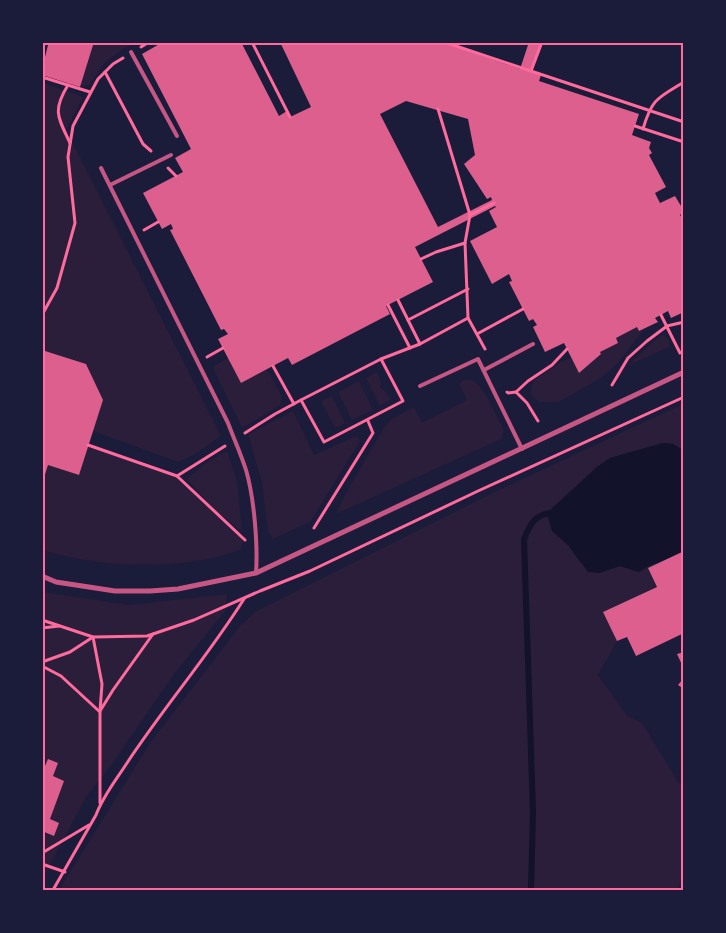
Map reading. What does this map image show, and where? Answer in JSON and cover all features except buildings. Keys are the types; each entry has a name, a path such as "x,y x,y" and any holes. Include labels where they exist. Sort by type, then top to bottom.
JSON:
{"street":[{"path":"42,576 56,582 114,592 178,589 256,573 684,372"}],"lane":[{"path":"131,52 177,136"},
{"path":"110,185 171,155"},
{"path":"101,168 228,423 242,455 251,493 257,554 256,573"},
{"path":"484,370 533,344"},
{"path":"420,386 478,358 522,449"}],"path":[{"path":"42,315 57,288 74,223 68,157 73,126 90,92 105,72 113,64 149,42"},
{"path":"252,42 290,117"},
{"path":"531,72 541,42"},
{"path":"444,43 684,122"},
{"path":"105,72 143,144"},
{"path":"42,77 90,92"},
{"path":"644,129 649,110 658,98 684,82"},
{"path":"68,85 60,99 57,116 70,144"},
{"path":"177,476 301,400 381,359 420,344 468,318 465,243 470,215 438,109"},
{"path":"635,126 684,142"},
{"path":"470,215 494,203"},
{"path":"421,259 465,243"},
{"path":"408,320 468,290"},
{"path":"398,300 420,344"},
{"path":"388,305 410,348"},
{"path":"477,334 523,309"},
{"path":"660,316 680,352"},
{"path":"612,385 628,358 667,326 684,322"},
{"path":"198,362 223,348"},
{"path":"516,392 528,381 552,365 567,349"},
{"path":"301,400 324,442 368,421 403,401 381,359"},
{"path":"272,366 294,404"},
{"path":"42,620 93,637 147,636 194,620 245,597 310,572 478,491 684,397"},
{"path":"314,528 373,433 368,421"},
{"path":"88,445 177,476 218,516 242,536 257,554"},
{"path":"53,890 96,815 100,803 139,745 212,648 245,597"},
{"path":"42,628 61,626"},
{"path":"100,712 152,634"},
{"path":"93,637 102,684 100,712 100,803"},
{"path":"42,662 70,652 93,637"},
{"path":"42,666 62,676 100,712"},
{"path":"42,853 90,824"},
{"path":"42,864 65,872"}],"shaded area":[{"path":"94,43 134,43 103,64 89,85 80,87"},
{"path":"44,83 83,97 66,130 221,436 195,454 178,462 93,431 103,400 86,364 43,350 42,88"},
{"path":"637,327 639,331 645,328 617,364 599,379 559,402 540,402 530,395 533,381 561,362 571,358 579,373 616,338"},
{"path":"663,335 669,339 669,347 627,366 659,337"},
{"path":"228,358 267,369 282,397 280,405 244,427 241,426 214,370 214,366"},
{"path":"377,372 381,382 380,387 391,400 380,406 366,378"},
{"path":"464,380 474,381 479,385 491,404 504,430 501,439 336,514 385,426 393,418 414,407 422,423 467,400 459,384"},
{"path":"359,381 373,410 352,420 338,392"},
{"path":"332,396 345,423 335,428 321,401"},
{"path":"683,404 683,450 673,444 663,443 610,458 597,467 547,513 552,531 568,545 580,562 599,573 620,566 639,572 648,568 657,587 604,612 617,641 598,675 627,716 642,723 678,782 683,786 683,876 677,890 59,890 150,743 240,626 255,612 499,490"},
{"path":"293,411 314,455 354,437 358,437 360,441 310,522 273,539 268,532 262,483 248,434"},
{"path":"663,443 673,444 683,450 683,553 648,566 639,572 620,566 599,573 588,572 568,545 552,531 547,513 597,467 610,458"},
{"path":"88,445 177,476 242,536 243,544 240,550 222,556 184,563 143,565 81,559 43,550 43,481 48,465 79,475"},
{"path":"227,451 237,481 242,532 212,507 187,479 206,463"},
{"path":"43,592 129,605 227,594 225,611 174,674 112,764 86,797 43,878"}],"waterway":[{"path":"531,890 533,812 524,540 528,529 535,520 543,515 555,513"}]}
